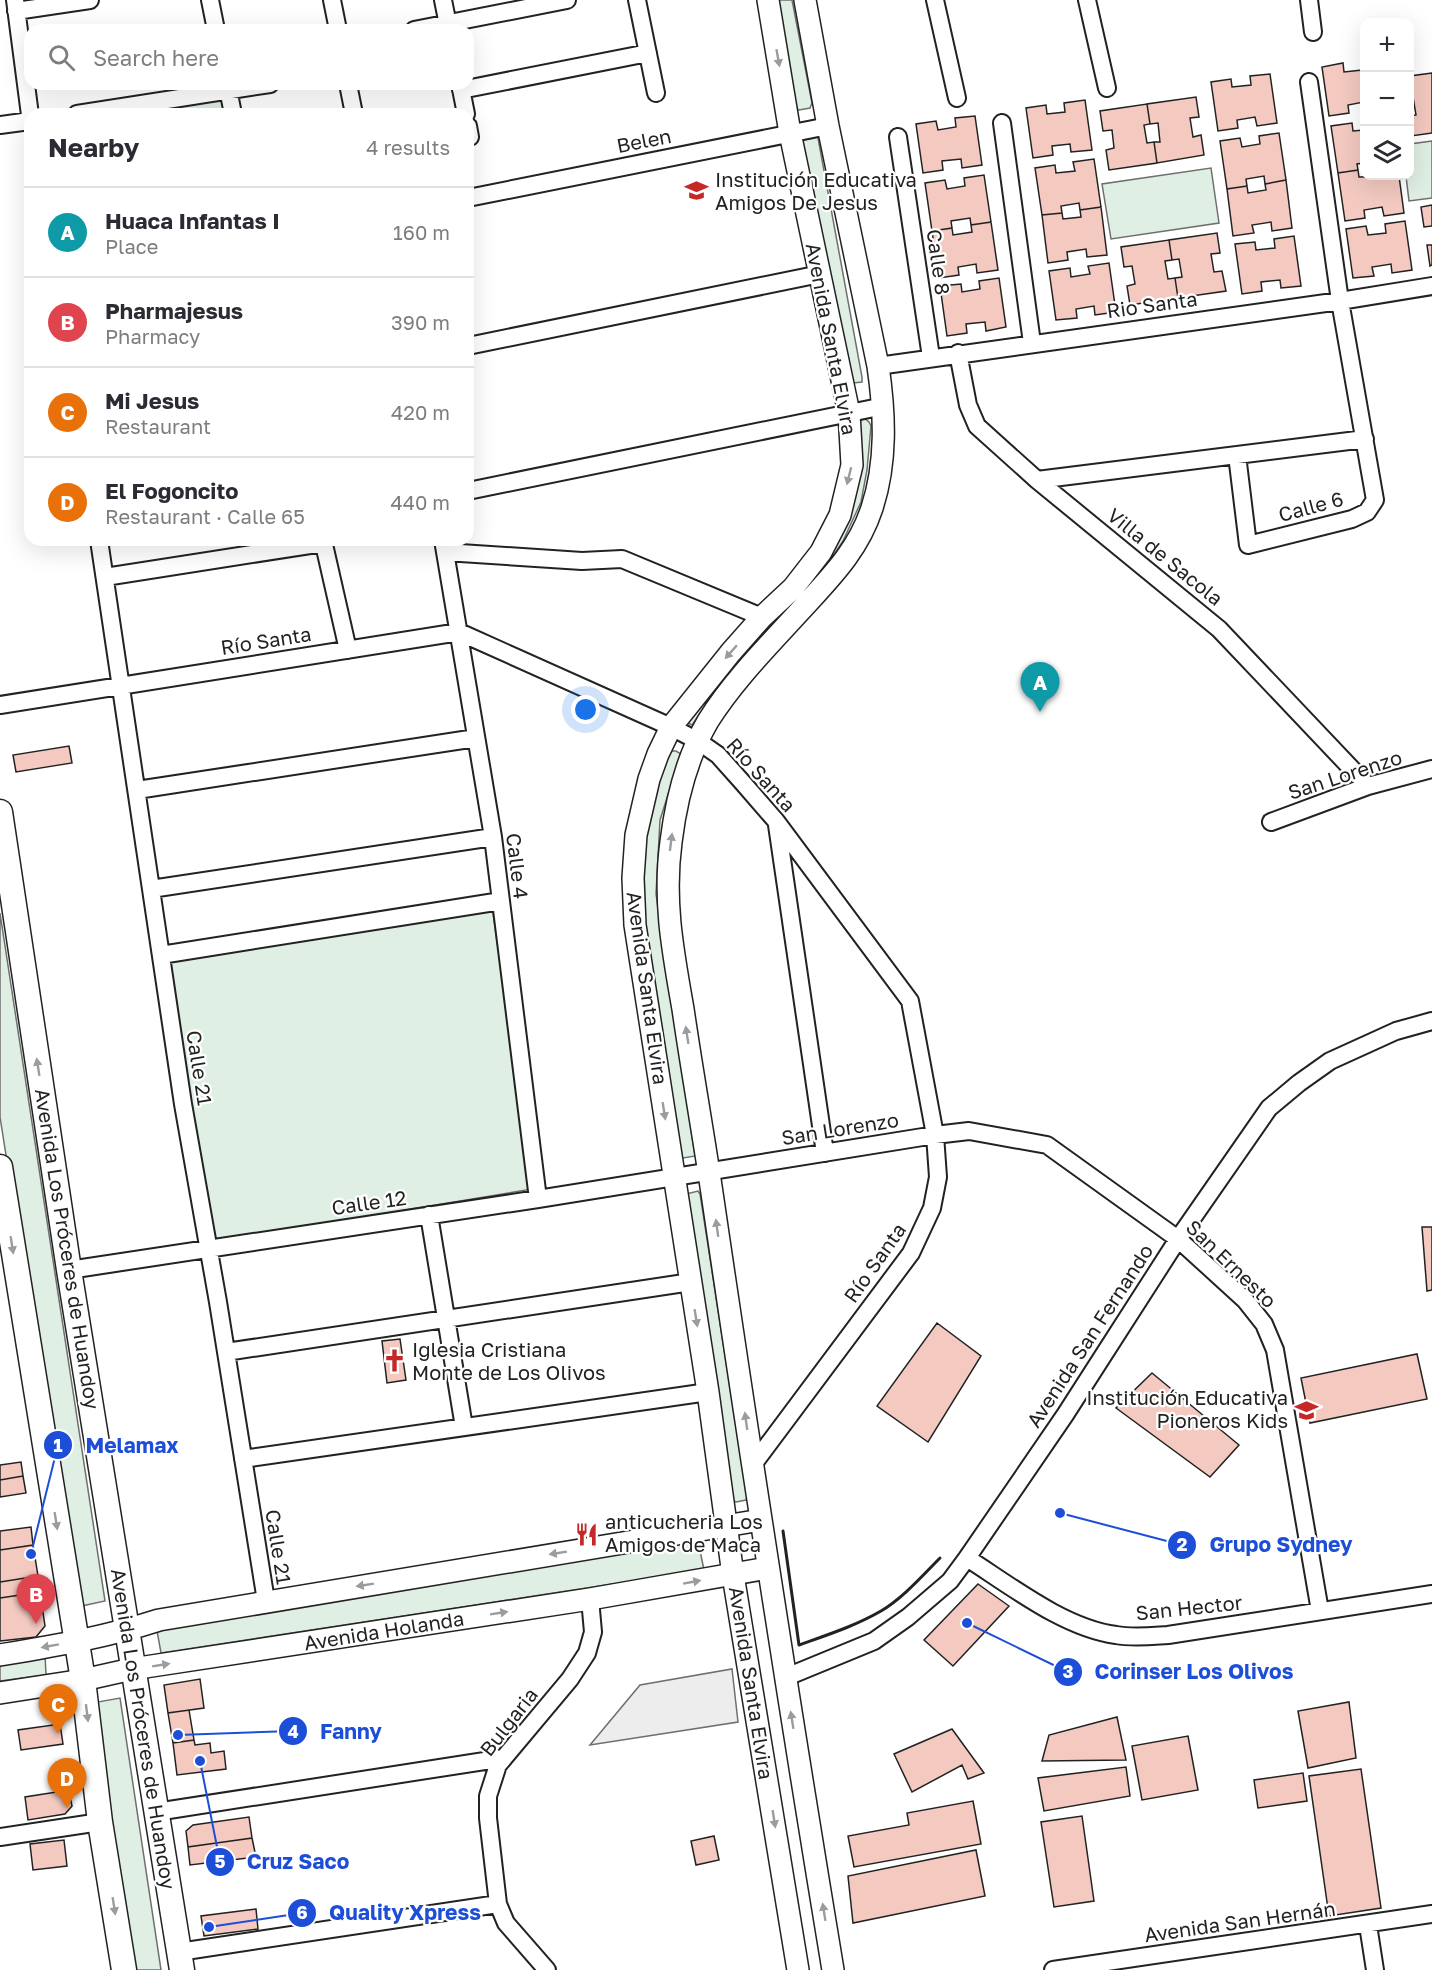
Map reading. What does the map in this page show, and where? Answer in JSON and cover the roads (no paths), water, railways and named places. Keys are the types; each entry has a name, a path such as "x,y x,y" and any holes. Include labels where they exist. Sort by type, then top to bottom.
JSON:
{"main road":[{"name":"Avenida Los Próceres de Huandoy","path":"0,812 69,1270 180,1961"},
{"path":"1,1182 82,1680 100,1821 124,1970"}],"street":[{"path":"24,68 16,5 90,0"},
{"path":"210,0 215,24"},
{"path":"333,0 337,24"},
{"path":"443,0 447,24"},
{"path":"461,24 567,0"},
{"path":"637,0 656,93"},
{"name":"Avenida Santa Elvira","path":"768,0 790,133 849,413 852,465 840,514 821,552 793,588 762,617 731,652 671,727 649,779 636,835 633,878 636,925 708,1392 733,1575 798,1970"},
{"name":"Avenida Santa Elvira","path":"805,0 828,126 878,366 884,406 881,472 872,510 856,544 837,572 748,668 710,718 698,741 678,800 671,839 668,919 784,1678 833,1970"},
{"path":"935,0 957,98"},
{"path":"1087,0 1107,88"},
{"path":"1309,0 1313,32"},
{"path":"474,84 648,53"},
{"name":"Calle 6","path":"1237,455 1248,545 1352,519 1367,512 1375,500 1340,300 1309,82"},
{"path":"27,90 29,108"},
{"path":"112,108 216,90"},
{"path":"228,90 232,108"},
{"path":"349,90 353,108"},
{"path":"461,90 465,108"},
{"path":"0,125 24,122"},
{"path":"1002,123 1032,343"},
{"name":"Belen","path":"474,197 828,126"},
{"name":"Calle 8","path":"898,137 931,357"},
{"path":"474,345 820,274"},
{"name":"Rio Santa","path":"878,366 1432,285"},
{"name":"Villa de Sacola","path":"958,354 968,405 977,426 1037,480 1219,629 1368,786"},
{"path":"474,490 884,406"},
{"path":"1037,480 1365,439"},
{"name":"Calle 21","path":"100,546 183,1104 266,1601"},
{"path":"105,577 298,546"},
{"path":"324,546 348,650"},
{"path":"444,546 582,561 622,559 762,617"},
{"name":"Calle 4","path":"444,546 493,837 537,1199"},
{"name":"Río Santa","path":"0,705 459,632 671,727 698,741 717,755 776,821 910,1001 935,1135 938,1177 933,1208 911,1253 753,1466"},
{"path":"137,790 476,738"},
{"name":"San Lorenzo","path":"1271,822 1368,786 1432,769"},
{"path":"776,821 825,1153"},
{"path":"151,889 493,837"},
{"path":"161,955 501,901"},
{"name":"Avenida San Fernando","path":"784,1678 874,1641 908,1617 950,1581 1065,1414 1178,1239 1269,1108 1330,1061 1396,1031 1432,1021"},
{"name":"San Lorenzo","path":"674,1177 969,1131 1013,1139"},
{"name":"San Ernesto","path":"1013,1139 1047,1145 1178,1239 1245,1300 1264,1324 1275,1350 1320,1611"},
{"name":"Calle 12","path":"69,1270 674,1177"},
{"path":"429,1215 464,1427"},
{"path":"226,1352 691,1282"},
{"path":"243,1459 708,1392"},
{"path":"0,1655 76,1642 159,1620 266,1601 761,1520"},
{"name":"San Hector","path":"968,1558 1065,1618 1115,1635 1142,1637 1168,1635 1432,1594"},
{"name":"Avenida Holanda","path":"0,1693 82,1680 132,1669 590,1599 768,1568"},
{"name":"Bulgaria","path":"547,1970 506,1923 498,1905 488,1818 488,1796 498,1766 570,1679 587,1653 593,1632 590,1599"},
{"path":"156,1812 504,1758"},
{"path":"0,1837 100,1821"},
{"path":"180,1961 498,1905"},
{"name":"Avenida San Hernán","path":"1053,1970 1146,1963 1432,1914"},
{"path":"1368,1925 1375,1970"}],"place":[{"name":"Institución Educativa Amigos De Jesus","path":"697,191"},
{"name":"Huaca Infantas I","path":"1040,712"},
{"name":"Iglesia Cristiana Monte de Los Olivos","path":"394,1361"},
{"name":"Institución Educativa Pioneros Kids","path":"1306,1410"},
{"name":"Grupo Sydney","path":"1060,1513"},
{"name":"anticucheria Los Amigos de Maca","path":"587,1534"},
{"name":"Melamax","path":"31,1554"},
{"name":"Corinser Los Olivos","path":"967,1623"},
{"name":"Pharmajesus","path":"36,1624"},
{"name":"Mi Jesus","path":"58,1734"},
{"name":"Fanny","path":"178,1735"},
{"name":"Cruz Saco","path":"200,1761"},
{"name":"El Fogoncito","path":"67,1808"},
{"name":"Quality Xpress","path":"209,1927"}]}
